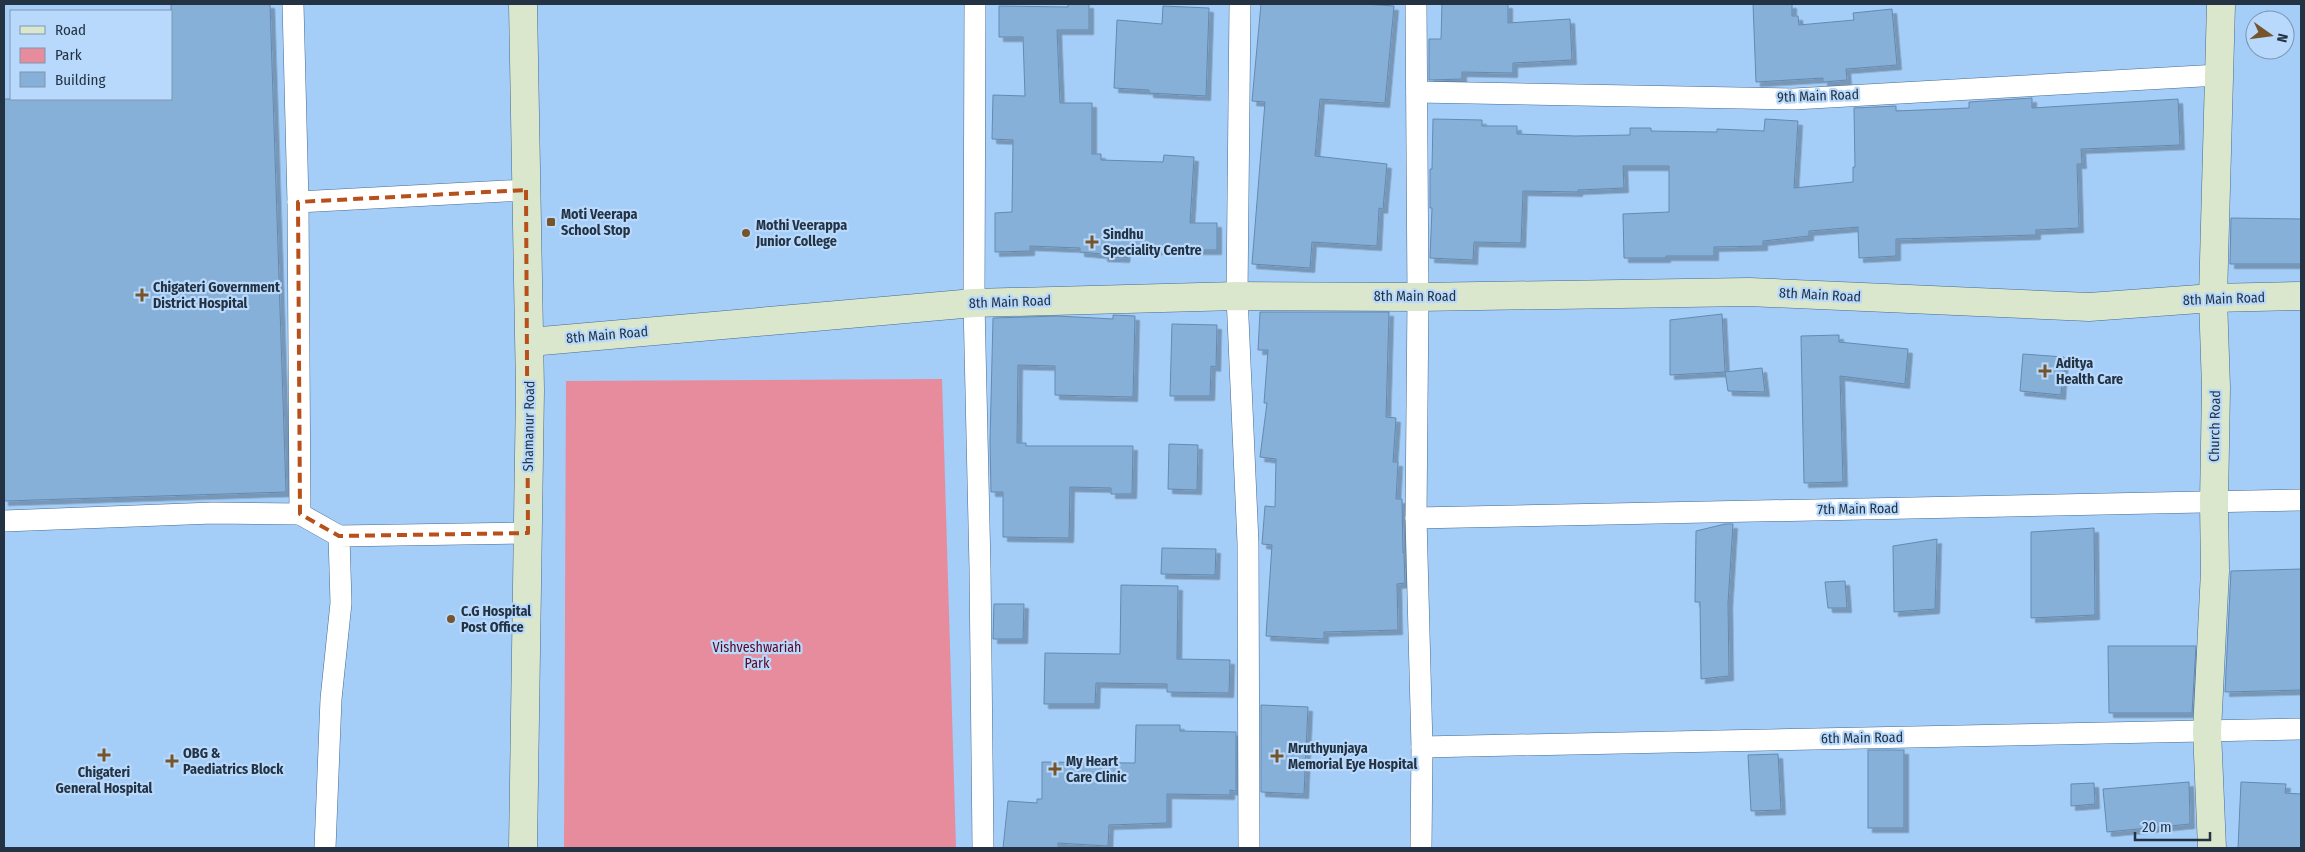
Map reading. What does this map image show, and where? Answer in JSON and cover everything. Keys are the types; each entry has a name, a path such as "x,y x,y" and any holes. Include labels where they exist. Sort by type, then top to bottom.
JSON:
{"street":[{"path":"293,4 298,202 300,514"},
{"name":"Shamanur Road","path":"523,4 530,342 523,848"},
{"path":"975,4 974,303 980,568 983,848"},
{"path":"1240,4 1238,296 1248,544 1250,848"},
{"path":"1416,4 1418,297 1416,518 1422,747 1421,848"},
{"name":"Church Road","path":"2212,848 2208,731 2216,571 2214,502 2216,388 2213,298 2220,4"},
{"name":"9th Main Road","path":"1417,92 1794,99 2219,75"},
{"path":"298,202 526,190"},
{"name":"8th Main Road","path":"530,342 974,303 1238,296 1418,297 1749,292 2089,307 2213,298 2301,296"},
{"name":"7th Main Road","path":"1416,518 2301,500"},
{"path":"4,521 213,513 300,514 339,536 528,533"},
{"path":"326,848 331,699 341,603 339,536"},
{"name":"6th Main Road","path":"1422,747 2301,729"}],"highlighted area":[{"path":"526,190 528,533 339,536 300,514 298,202"}],"green space":[{"name":"Vishveshwariah Park","path":"942,379 956,848 564,848 566,381"}],"building":[{"name":"Chigateri Government District Hospital","path":"171,4 270,4 286,492 4,501 4,99 172,100"},
{"path":"1068,4 1089,4 1089,30 1057,30 1060,103 1092,103 1092,154 1101,154 1101,160 1163,162 1164,155 1194,157 1190,223 1217,223 1217,250 1126,250 1125,258 1103,257 1103,254 1080,252 1080,248 1030,246 1030,251 995,252 995,213 1012,212 1013,140 992,139 993,95 1025,96 1023,37 999,37 999,6 1068,7"},
{"path":"1261,4 1364,4 1394,6 1385,103 1320,99 1315,156 1387,164 1383,209 1379,208 1377,246 1312,242 1310,268 1252,264 1265,102 1252,101"},
{"path":"1442,4 1508,4 1508,23 1570,19 1572,60 1513,63 1513,73 1462,72 1462,79 1429,80 1429,39 1441,39"},
{"path":"1753,4 1792,4 1792,16 1798,16 1799,25 1854,20 1853,13 1892,9 1897,65 1846,69 1847,80 1823,82 1823,78 1756,82"},
{"path":"1163,6 1209,8 1206,96 1149,93 1149,90 1114,88 1117,20 1162,24"},
{"path":"2032,98 2032,108 2178,99 2180,145 2081,149 2082,164 2077,164 2079,228 2036,230 2036,235 1896,239 1896,256 1859,258 1858,227 1809,231 1809,236 1763,241 1763,246 1714,247 1714,256 1624,258 1623,214 1669,212 1669,166 1623,166 1624,188 1578,190 1578,192 1523,191 1521,243 1474,242 1473,260 1430,258 1432,208 1430,208 1430,169 1432,169 1433,119 1482,120 1482,126 1517,126 1517,134 1575,136 1630,135 1630,128 1651,128 1651,131 1717,132 1717,129 1764,131 1765,119 1798,121 1794,188 1853,182 1853,167 1855,167 1854,108 1896,106 1896,111 1969,108 1969,102"},
{"path":"2231,218 2301,219 2301,264 2230,264"},
{"path":"1260,312 1389,312 1386,417 1396,418 1393,462 1398,462 1396,499 1402,499 1405,583 1397,584 1398,630 1324,632 1324,639 1266,636 1272,545 1262,544 1265,506 1275,507 1276,459 1260,457 1267,403 1264,403 1268,350 1258,350"},
{"path":"1722,314 1725,372 1670,375 1670,320"},
{"path":"1113,315 1135,316 1133,397 1055,395 1055,366 1018,365 1017,443 1026,443 1026,446 1133,446 1132,494 1111,494 1111,488 1070,487 1069,538 1003,537 1003,492 991,492 990,441 993,318 1058,316 1113,319"},
{"path":"1172,324 1217,325 1216,367 1211,366 1210,396 1170,396"},
{"path":"1839,335 1839,342 1908,349 1905,384 1840,376 1843,482 1804,483 1801,336"},
{"path":"2023,354 2064,357 2061,395 2020,391"},
{"path":"1762,368 1765,392 1728,391 1725,372"},
{"path":"1169,444 1198,445 1197,490 1168,489"},
{"path":"1733,524 1728,603 1729,676 1701,679 1700,602 1695,602 1696,531"},
{"path":"2094,528 2095,615 2031,618 2031,532"},
{"path":"1937,539 1935,609 1894,612 1893,546"},
{"path":"1162,548 1216,549 1215,575 1161,574"},
{"path":"2301,569 2301,690 2225,692 2231,571"},
{"path":"1845,581 1847,608 1828,608 1825,582"},
{"path":"1121,585 1178,586 1177,659 1230,660 1229,693 1167,692 1167,684 1096,683 1095,704 1044,704 1045,653 1120,654"},
{"path":"994,604 1024,604 1023,639 993,639"},
{"path":"2108,646 2196,646 2192,713 2109,713"},
{"path":"1261,705 1308,707 1304,794 1261,792"},
{"path":"1136,725 1180,725 1180,731 1236,732 1236,791 1230,790 1230,795 1167,794 1167,823 1109,825 1108,846 1058,843 1058,848 1003,848 1008,801 1037,803 1037,799 1042,799 1042,762 1135,763"},
{"path":"1868,750 1904,750 1904,828 1868,828"},
{"path":"1778,754 1781,810 1751,811 1748,755"},
{"path":"2189,782 2190,824 2107,832 2103,789"},
{"path":"2241,782 2286,784 2285,793 2301,794 2301,848 2238,848"},
{"path":"2094,783 2095,804 2071,806 2071,784"}],"place":[{"name":"Moti Veerapa School Stop","path":"551,222"},
{"name":"Mothi Veerappa Junior College","path":"746,233"},
{"name":"Sindhu Speciality Centre","path":"1092,242"},
{"name":"Chigateri Government District Hospital","path":"142,295"},
{"name":"Aditya Health Care","path":"2045,371"},
{"name":"C.G Hospital Post Office","path":"451,619"},
{"name":"Chigateri General Hospital","path":"104,755"},
{"name":"Mruthyunjaya Memorial Eye Hospital","path":"1277,756"},
{"name":"OBG & Paediatrics Block","path":"172,761"},
{"name":"My Heart Care Clinic","path":"1055,769"}]}
